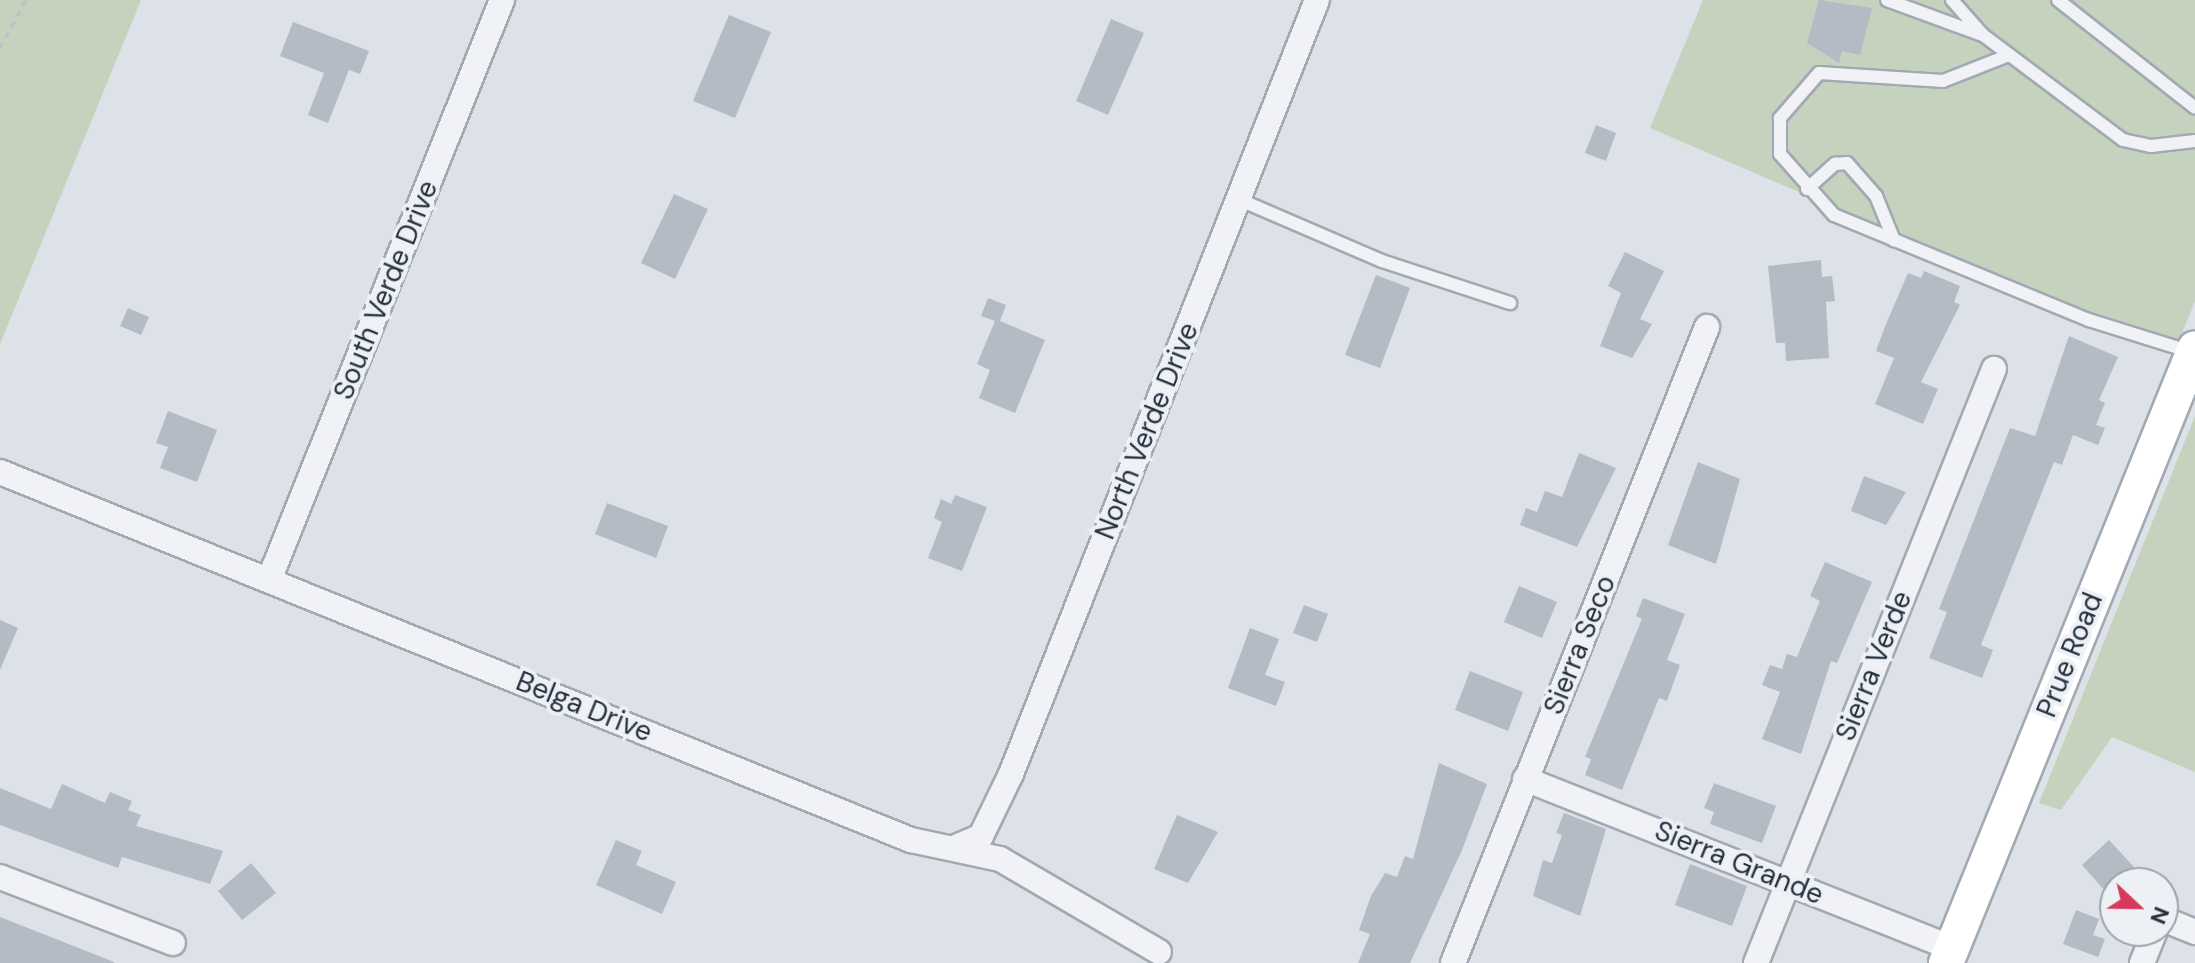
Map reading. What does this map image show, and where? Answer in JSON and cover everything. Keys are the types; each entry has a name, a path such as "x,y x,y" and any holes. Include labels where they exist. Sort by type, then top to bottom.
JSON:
{"main road":[{"name":"Prue Road","path":"1948,956 2194,350"}],"street":[{"name":"South Verde Drive","path":"269,580 502,0"},
{"name":"North Verde Drive","path":"958,846 981,836 1011,774 1317,0"},
{"name":"Sierra Seco","path":"1453,963 1707,327"},
{"name":"Sierra Verde","path":"1756,963 1994,369"},
{"name":"Belga Drive","path":"0,472 911,840 958,846 1000,859 1159,952"},
{"name":"Sierra Grande","path":"1525,779 1788,882 1948,956"},
{"path":"0,877 173,943"}],"lane":[{"path":"1887,0 1983,35"},
{"path":"1952,0 1983,35 2123,140 2151,146 2195,141"},
{"path":"2058,0 2195,108"},
{"path":"2009,55 1943,81 1819,73 1780,118 1776,136 1780,154 1807,189 1834,215 2194,350"},
{"path":"1807,189 1835,164 1847,163 1876,196 1894,240"},
{"path":"1238,199 1382,261 1510,303"}],"path":[{"path":"0,48 26,0"}],"green space":[{"path":"0,0 141,0 0,344"},
{"path":"1703,0 2195,0 2195,301 2180,338 2161,348 1650,128"},
{"path":"2195,416 2195,772 2112,737 2061,810 2039,803"}],"building":[{"path":"1819,0 1872,8 1860,55 1842,51 1839,63 1807,43"},
{"path":"729,15 771,32 735,118 693,101"},
{"path":"1111,19 1144,33 1108,115 1076,101"},
{"path":"293,22 369,51 360,74 349,70 328,123 308,115 324,73 280,56"},
{"path":"1596,125 1616,133 1606,161 1585,153"},
{"path":"674,194 708,209 675,279 641,263"},
{"path":"1625,252 1664,271 1640,319 1652,324 1632,358 1600,346 1621,293 1608,286"},
{"path":"1821,260 1822,277 1832,276 1835,301 1826,302 1829,358 1786,361 1785,343 1776,343 1768,266"},
{"path":"1924,271 1960,286 1954,302 1960,305 1921,382 1938,389 1923,424 1875,404 1894,358 1876,351 1908,273 1921,278"},
{"path":"1376,275 1410,288 1380,368 1345,355"},
{"path":"988,298 1006,305 1000,321 1045,340 1015,413 979,398 990,370 977,364 995,321 981,316"},
{"path":"128,308 149,317 141,335 120,326"},
{"path":"2069,336 2118,357 2099,400 2105,403 2096,425 2105,428 2098,445 2073,435 2062,465 2054,462 1981,645 1993,650 1982,678 1929,658 1947,612 1939,609 2010,428 2035,436"},
{"path":"168,411 217,430 197,482 160,468 168,447 156,443"},
{"path":"1579,453 1616,468 1577,547 1520,525 1526,508 1537,512 1545,491 1562,497"},
{"path":"1698,462 1740,479 1716,564 1668,545"},
{"path":"1864,476 1906,492 1886,525 1851,511"},
{"path":"955,495 987,507 962,571 928,558 942,522 934,518 941,499 951,504"},
{"path":"607,503 668,526 656,558 595,534"},
{"path":"1825,562 1872,582 1837,663 1831,661 1801,754 1762,739 1780,692 1762,685 1770,665 1782,669 1787,654 1797,657 1820,601 1810,596"},
{"path":"1519,586 1557,602 1542,638 1504,622"},
{"path":"1643,598 1685,614 1667,660 1680,665 1667,701 1659,698 1622,790 1585,775 1591,759 1585,757 1642,619 1636,616"},
{"path":"1304,605 1328,614 1317,642 1293,633"},
{"path":"0,620 18,628 0,670"},
{"path":"1250,628 1279,639 1265,675 1285,682 1276,706 1228,688"},
{"path":"1470,671 1523,692 1508,731 1455,710"},
{"path":"1439,763 1487,784 1462,850 1410,963 1358,963 1370,934 1359,930 1371,896 1385,873 1397,877 1405,856 1413,859"},
{"path":"1714,783 1776,806 1762,843 1710,824 1714,812 1704,808"},
{"path":"62,784 105,803 110,792 132,801 128,810 141,815 136,826 223,851 210,884 122,857 118,868 0,825 0,788 51,809"},
{"path":"1564,813 1606,829 1580,916 1533,896 1543,860 1552,863 1562,835 1556,833"},
{"path":"1177,815 1218,832 1188,883 1154,869"},
{"path":"616,840 642,851 636,865 676,882 662,914 596,885"},
{"path":"2109,840 2134,867 2099,867 2099,884 2082,865"},
{"path":"251,863 276,893 242,920 218,891"},
{"path":"1690,864 1747,886 1732,926 1675,905"},
{"path":"2076,910 2099,919 2093,935 2099,937 2099,947 2102,947 2098,957 2063,944"},
{"path":"0,917 114,962 114,963 0,963"}]}
